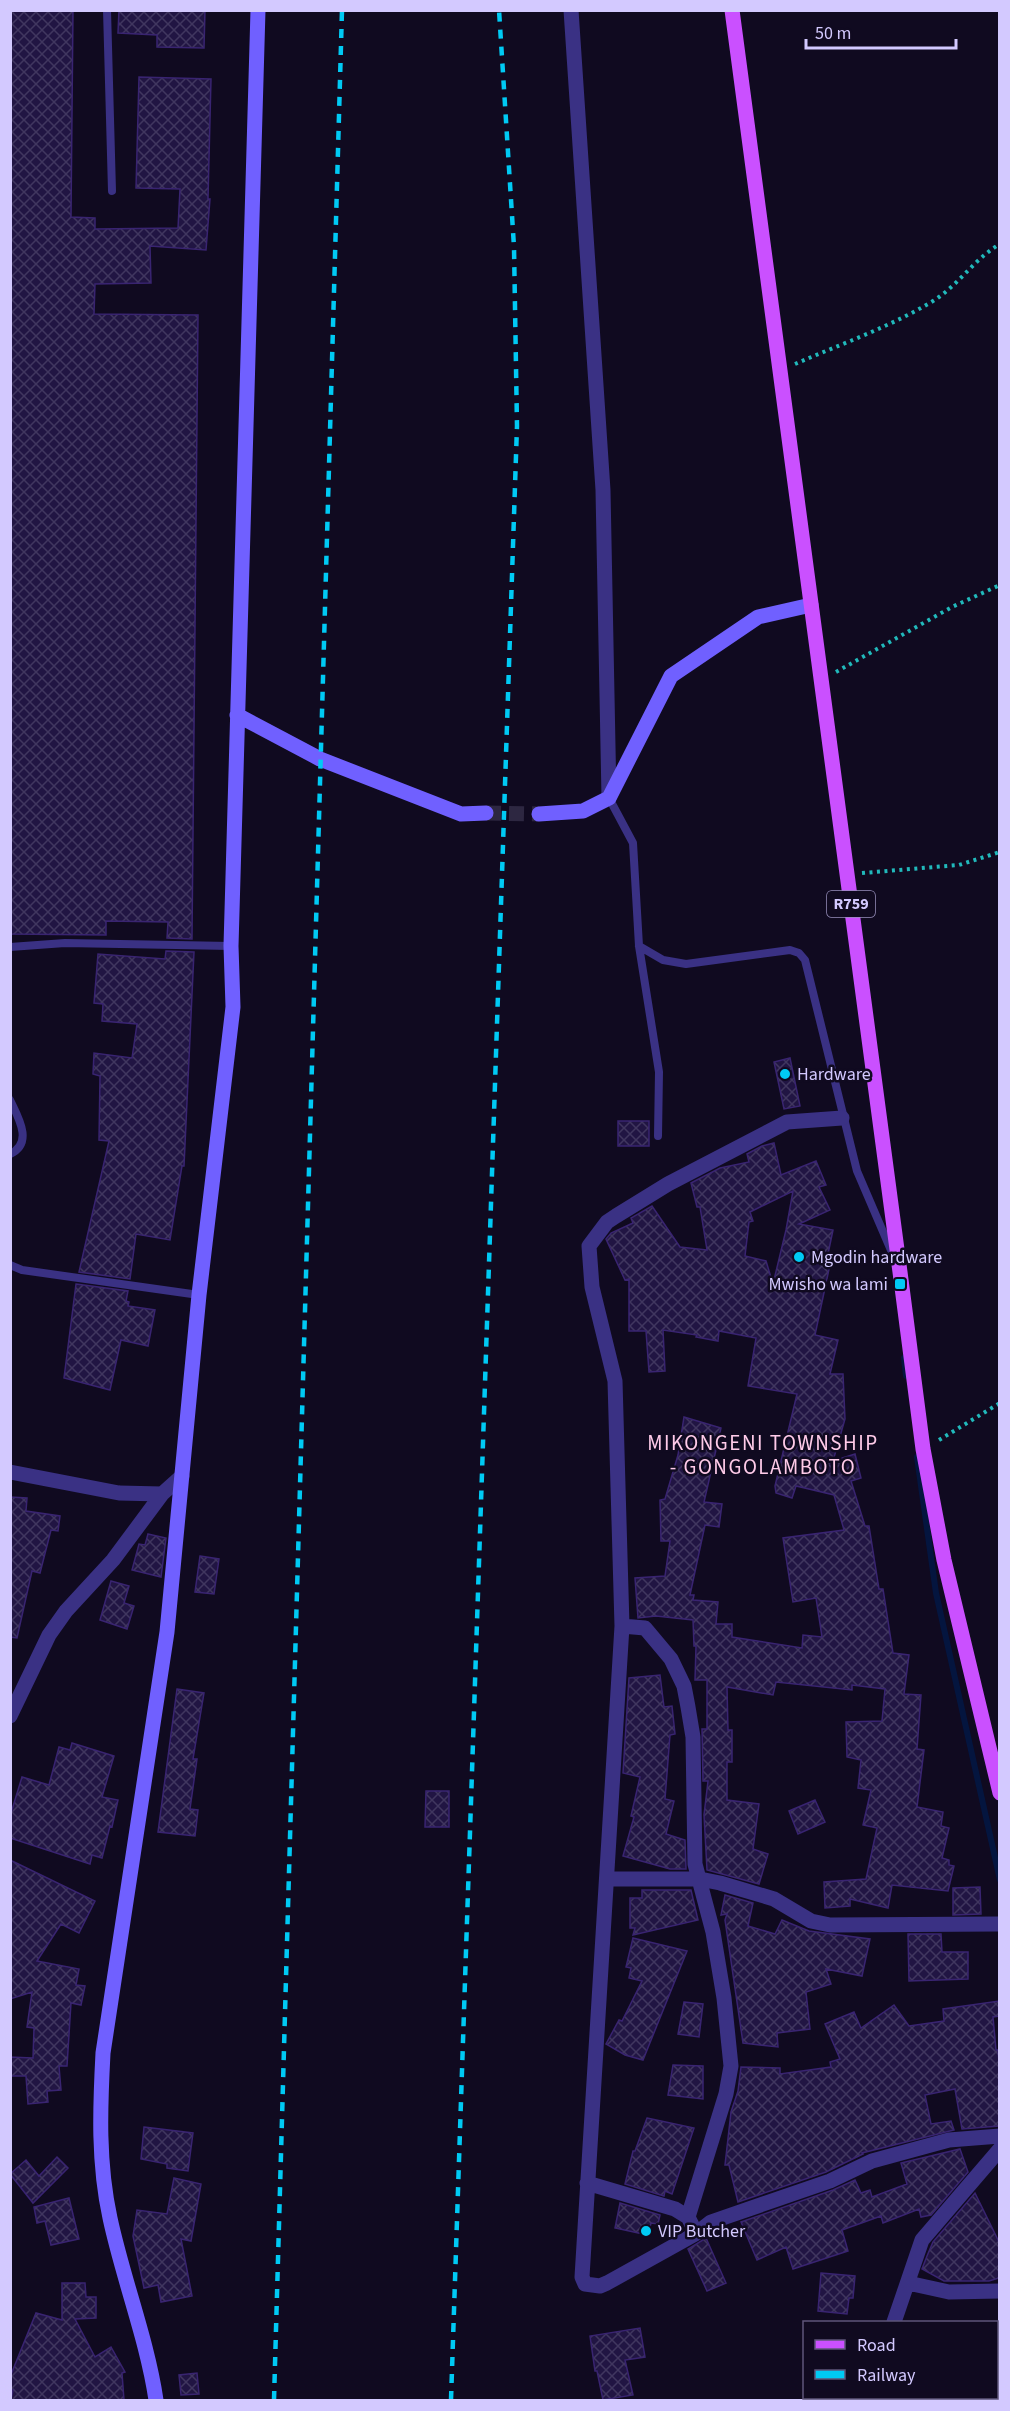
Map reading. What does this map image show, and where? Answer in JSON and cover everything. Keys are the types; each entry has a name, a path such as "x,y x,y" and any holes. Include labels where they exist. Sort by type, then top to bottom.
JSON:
{"main road":[{"name":"R759","path":"732,10 923,1449 945,1560 999,1793"}],"street":[{"path":"156,2400 152,2375 122,2271 109,2216 100,2156 100,2112 103,2053 167,1632 199,1295 233,1007 231,946 258,10"},
{"path":"570,10 603,490 609,798"},
{"path":"539,814 583,811 609,798 671,676 758,617 811,605"},
{"path":"237,715 331,763 461,814 486,813"},
{"path":"842,1118 787,1122 668,1184 616,1216 607,1222 590,1246 592,1287 615,1381 622,1626 582,2277 585,2284 600,2286 697,2233 711,2222 830,2181 872,2161 949,2140 999,2136"},
{"path":"10,1472 119,1493 162,1494"},
{"path":"10,1716 49,1635 66,1611 114,1560 162,1494 182,1476"},
{"path":"622,1626 645,1628 671,1659 684,1686 693,1737 695,1864 713,1932 726,2017 731,2066 726,2094 688,2217"},
{"path":"607,1879 700,1879 761,1894 811,1921 830,1925 998,1924"},
{"path":"894,2321 922,2240 999,2149"},
{"path":"587,2183 675,2209 688,2217 697,2233"},
{"path":"908,2283 949,2292 999,2291"}],"lane":[{"path":"107,10 112,191"},
{"path":"609,798 633,843 639,946 659,1072 658,1136"},
{"path":"10,947 65,943 231,946"},
{"path":"639,946 663,960 686,964 790,950 799,953 805,960 842,1118 857,1171 900,1272"},
{"path":"10,1100 21,1123 24,1139 17,1151 10,1154"},
{"path":"10,1265 22,1270 199,1295"}],"path":[{"path":"780,370 908,316 951,288 986,252 999,244"},
{"path":"821,680 952,607 999,585"},
{"path":"846,874 959,865 999,852"},
{"path":"923,1449 999,1403"}],"building":[{"path":"10,10 73,10 71,217 95,218 95,229 178,228 180,189 136,188 139,77 211,79 208,199 210,199 206,250 150,246 151,283 95,284 94,314 198,315 192,939 167,938 168,922 106,921 106,935 10,934"},
{"path":"119,10 205,10 204,48 157,47 157,35 118,33"},
{"path":"166,951 194,952 184,1166 182,1166 170,1240 136,1234 130,1279 79,1272 109,1141 99,1140 100,1076 93,1074 94,1053 132,1058 137,1024 102,1021 103,1004 94,1003 98,954 165,959"},
{"path":"790,1058 800,1106 784,1109 774,1062"},
{"path":"618,1121 649,1121 649,1146 618,1146"},
{"path":"774,1143 781,1175 816,1161 826,1185 819,1187 830,1210 799,1224 833,1230 828,1254 832,1255 815,1335 838,1340 830,1374 843,1374 845,1419 833,1461 855,1454 861,1478 851,1481 865,1526 869,1526 879,1589 883,1589 893,1653 909,1655 904,1694 921,1695 917,1749 924,1750 917,1807 943,1812 941,1826 949,1828 942,1858 949,1860 949,1865 954,1866 948,1891 892,1885 888,1908 850,1899 850,1906 825,1908 824,1882 866,1879 877,1828 863,1825 871,1790 858,1788 861,1760 847,1757 846,1722 882,1721 885,1689 852,1685 852,1690 776,1682 773,1695 727,1687 728,1730 732,1730 732,1762 727,1762 727,1800 759,1804 753,1849 768,1854 759,1884 707,1870 704,1815 708,1781 703,1781 702,1729 707,1729 707,1680 695,1680 696,1646 694,1646 693,1620 656,1616 638,1618 635,1578 665,1576 670,1541 661,1541 660,1500 665,1499 678,1455 684,1417 721,1428 704,1502 722,1504 719,1527 705,1525 690,1595 694,1595 693,1600 718,1602 716,1624 732,1624 732,1637 802,1648 803,1635 822,1637 816,1598 793,1602 783,1538 844,1530 834,1495 796,1486 792,1498 776,1493 775,1486 797,1394 748,1386 756,1338 719,1331 718,1341 663,1330 665,1371 649,1372 646,1331 629,1331 629,1279 625,1280 606,1239 611,1233 633,1223 631,1218 652,1206 680,1247 707,1250 700,1207 697,1207 691,1183 720,1168 749,1162 747,1154","holes":["793,1191 773,1284 766,1261 745,1256 749,1222 753,1221 750,1212"]},
{"path":"76,1284 128,1291 126,1301 129,1302 128,1306 155,1310 148,1346 121,1340 110,1390 64,1378"},
{"path":"10,1497 27,1498 26,1511 60,1516 58,1531 51,1530 40,1573 32,1571 17,1638 10,1637"},
{"path":"148,1534 166,1538 161,1577 132,1570 139,1544 145,1545"},
{"path":"200,1556 219,1559 214,1594 195,1592"},
{"path":"111,1581 129,1586 124,1603 134,1606 127,1629 100,1620"},
{"path":"660,1675 664,1707 672,1706 675,1734 670,1735 665,1799 674,1801 666,1834 685,1840 686,1869 670,1869 623,1856 634,1817 631,1816 640,1777 623,1773 629,1678"},
{"path":"177,1689 204,1693 193,1759 197,1759 190,1809 198,1810 195,1836 158,1832"},
{"path":"72,1743 114,1756 102,1797 118,1800 112,1827 110,1826 102,1858 92,1855 90,1864 10,1838 10,1816 22,1777 49,1785 59,1747 70,1750"},
{"path":"426,1791 449,1791 449,1827 425,1827"},
{"path":"815,1800 825,1822 798,1834 789,1811"},
{"path":"10,1860 95,1901 79,1933 61,1924 37,1961 79,1969 76,1985 85,1986 81,2005 71,2003 67,2066 59,2066 61,2090 47,2091 48,2102 28,2104 26,2076 10,2076 10,2057 33,2058 34,2028 27,2027 32,1992 10,1999"},
{"path":"980,1887 981,1914 953,1915 953,1888"},
{"path":"642,1890 691,1890 698,1920 633,1935 635,1928 630,1928 630,1898 642,1898"},
{"path":"725,1895 753,1903 748,1926 775,1934 782,1920 809,1931 870,1939 862,1976 826,1969 831,1984 806,1992 810,2029 777,2033 778,2047 743,2043 725,1920 727,1914 721,1915"},
{"path":"908,1934 941,1934 942,1952 968,1952 968,1979 909,1981"},
{"path":"633,1938 687,1951 643,2060 625,2055 606,2044 619,2020 622,2021 642,1981 629,1978 631,1968 626,1967"},
{"path":"999,2001 999,2016 993,2017 999,2063 999,2126 962,2129 955,2089 925,2095 931,2124 951,2121 954,2130 862,2153 826,2172 738,2202 729,2165 725,2165 731,2112 738,2091 741,2067 780,2068 780,2074 831,2067 830,2062 840,2059 825,2024 854,2012 861,2028 894,2005 909,2026 944,2021 943,2009"},
{"path":"684,2002 703,2004 699,2037 678,2034"},
{"path":"673,2065 703,2066 703,2099 668,2095"},
{"path":"647,2118 694,2128 672,2194 665,2191 664,2196 625,2184 633,2151 635,2151"},
{"path":"144,2127 193,2133 188,2171 167,2168 167,2164 141,2159"},
{"path":"960,2149 968,2172 931,2215 921,2217 919,2209 883,2223 881,2216 842,2230 848,2251 793,2269 786,2247 757,2260 741,2222 855,2180 861,2193 870,2190 872,2197 907,2184 901,2163"},
{"path":"57,2157 68,2168 33,2203 10,2174 26,2160 39,2176"},
{"path":"174,2178 201,2184 191,2241 181,2239 192,2296 161,2302 158,2285 144,2288 133,2236 137,2210 167,2214"},
{"path":"975,2193 999,2242 999,2278 989,2281 944,2281 922,2269 933,2242"},
{"path":"69,2198 79,2239 51,2245 45,2221 37,2223 34,2207"},
{"path":"620,2203 660,2215 658,2224 651,2223 648,2235 615,2228"},
{"path":"706,2238 726,2283 707,2291 688,2249"},
{"path":"821,2273 855,2276 853,2298 849,2298 847,2314 818,2311"},
{"path":"62,2283 85,2283 86,2297 96,2297 96,2318 75,2319 95,2357 111,2347 125,2372 122,2373 124,2400 11,2400 13,2390 10,2389 10,2377 36,2313 62,2320"},
{"path":"640,2328 645,2357 625,2360 633,2395 603,2400 597,2371 595,2371 590,2336"},
{"path":"197,2373 199,2394 181,2395 179,2375"}],"waterway":[{"path":"904,1358 906,1376"},
{"path":"917,1457 936,1593 1000,1880"}],"tunnel":[{"path":"486,813 539,814"}],"railway":[{"path":"274,2400 342,10"},
{"path":"451,2400 517,426 514,247 499,10"}],"place":[{"name":"Hardware","path":"785,1074"},
{"name":"Mgodin hardware","path":"799,1257"},
{"name":"Mwisho wa lami","path":"900,1284"},
{"name":"VIP Butcher","path":"646,2231"}],"district":[{"name":"MIKONGENI TOWNSHIP - GONGOLAMBOTO","path":"763,1455"}]}
